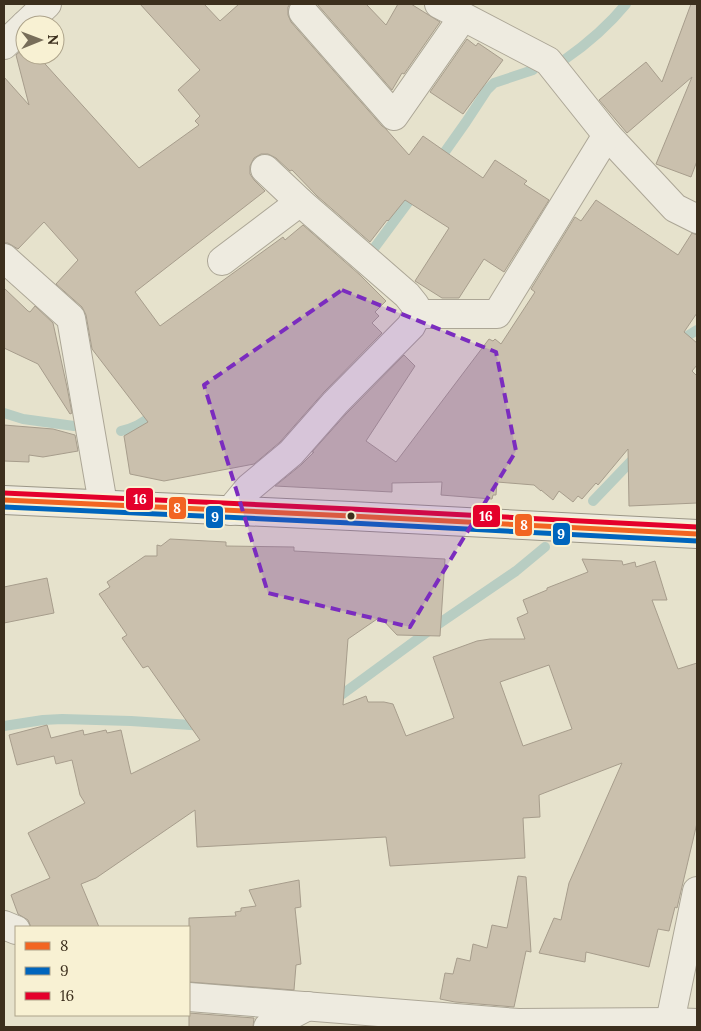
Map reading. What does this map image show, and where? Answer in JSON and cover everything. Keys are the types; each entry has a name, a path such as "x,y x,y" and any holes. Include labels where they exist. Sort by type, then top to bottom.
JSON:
{"street":[{"path":"35,15 47,4"},
{"path":"439,4 548,61 607,135 676,208 697,219"},
{"path":"303,12 394,116 463,17"},
{"path":"4,45 15,35"},
{"path":"417,314 497,314 607,135"},
{"path":"230,511 249,488 291,453 335,402 411,326 417,314 415,304 406,295 265,169"},
{"path":"222,261 300,202"},
{"path":"4,258 71,318 103,504"},
{"path":"4,500 697,534"},
{"path":"670,1022 697,891"},
{"path":"190,997 518,1023 670,1022 697,1024"},
{"path":"268,1027 308,1006"}],"highlighted area":[{"path":"342,290 496,352 516,451 410,627 268,593 204,385"}],"building":[{"path":"140,4 204,4 220,21 239,4 290,4 288,15 291,22 409,155 423,136 483,178 495,160 527,181 524,184 549,200 504,272 484,259 459,298 442,298 415,281 449,228 405,200 370,242 317,196 292,170 290,171 276,158 268,154 261,154 254,158 250,166 250,174 265,191 135,292 160,326 283,237 285,240 303,225 360,275 386,301 375,312 379,316 372,323 382,333 324,392 280,442 254,464 164,481 130,474 124,436 148,422 92,349 86,315 82,307 56,284 78,260 44,222 18,249 8,243 4,243 4,77 29,105 19,65 46,65 139,168 199,125 195,121 200,116 178,90 200,70"},
{"path":"317,4 366,4 386,25 398,4 411,4 440,22 404,74 402,73 392,90"},
{"path":"691,4 697,4 697,161 691,177 656,164 692,77 627,133 599,100 646,62 662,82"},
{"path":"467,39 476,46 478,43 503,60 463,114 430,92"},
{"path":"596,200 678,255 692,233 697,235 697,313 684,332 697,343 697,365 692,371 697,376 697,503 629,506 628,449 598,485 596,483 582,499 578,496 573,502 559,491 553,500 534,485 497,482 496,495 493,495 492,499 441,495 442,482 392,483 392,492 275,486 314,452 312,452 346,414 404,355 415,366 366,441 396,462 489,339 493,341 495,339 501,344 535,292 531,289 575,217 581,221"},
{"path":"4,288 28,311 30,312 35,306 53,323 72,413 70,414 38,364 4,348"},
{"path":"4,425 53,429 75,435 78,451 43,457 29,455 29,462 4,461"},
{"path":"170,539 226,542 226,546 294,547 294,551 445,559 440,636 397,635 380,617 348,639 343,705 366,696 368,702 393,704 406,736 454,718 433,657 477,641 525,639 517,618 528,613 523,600 547,590 547,588 588,572 582,559 622,561 623,565 635,562 636,567 655,561 667,600 652,600 678,669 697,663 697,823 677,908 675,907 669,931 658,929 649,967 586,952 585,962 539,953 554,918 561,920 569,883 622,763 539,795 540,817 523,818 525,858 390,866 386,837 197,847 195,810 96,878 81,884 99,926 31,926 28,920 18,914 11,895 50,878 28,833 85,803 80,795 72,760 56,764 54,756 17,765 9,735 47,725 51,738 83,730 84,735 106,730 107,733 121,730 131,774 200,740 148,666 143,668 122,638 127,635 99,594 110,587 107,582 145,556 157,556 157,545 161,546","holes":["549,665 572,729 523,746 500,682"]},
{"path":"47,578 54,613 4,623 4,587"},
{"path":"518,876 526,877 531,952 526,951 514,1007 440,999 445,973 453,974 457,958 470,961 473,944 487,948 492,925 507,928"},
{"path":"299,880 301,907 295,908 301,964 296,965 294,990 190,982 189,918 236,916 235,912 241,911 241,908 256,906 249,890"},
{"path":"190,1013 254,1018 253,1027 189,1027"}],"waterway":[{"path":"564,60 597,34 626,4"},
{"path":"437,163 487,90 494,83 533,70"},
{"path":"375,247 415,193"},
{"path":"676,339 684,338 697,330"},
{"path":"4,413 23,419 74,426"},
{"path":"121,431 135,426 157,413"},
{"path":"593,501 638,454"},
{"path":"333,701 434,627 516,571 545,547"},
{"path":"4,726 62,719 201,726"}],"transit line":[{"name":"16","path":"4,493 697,527"},
{"name":"8","path":"4,500 697,534"},
{"name":"9","path":"4,507 697,541"}]}
